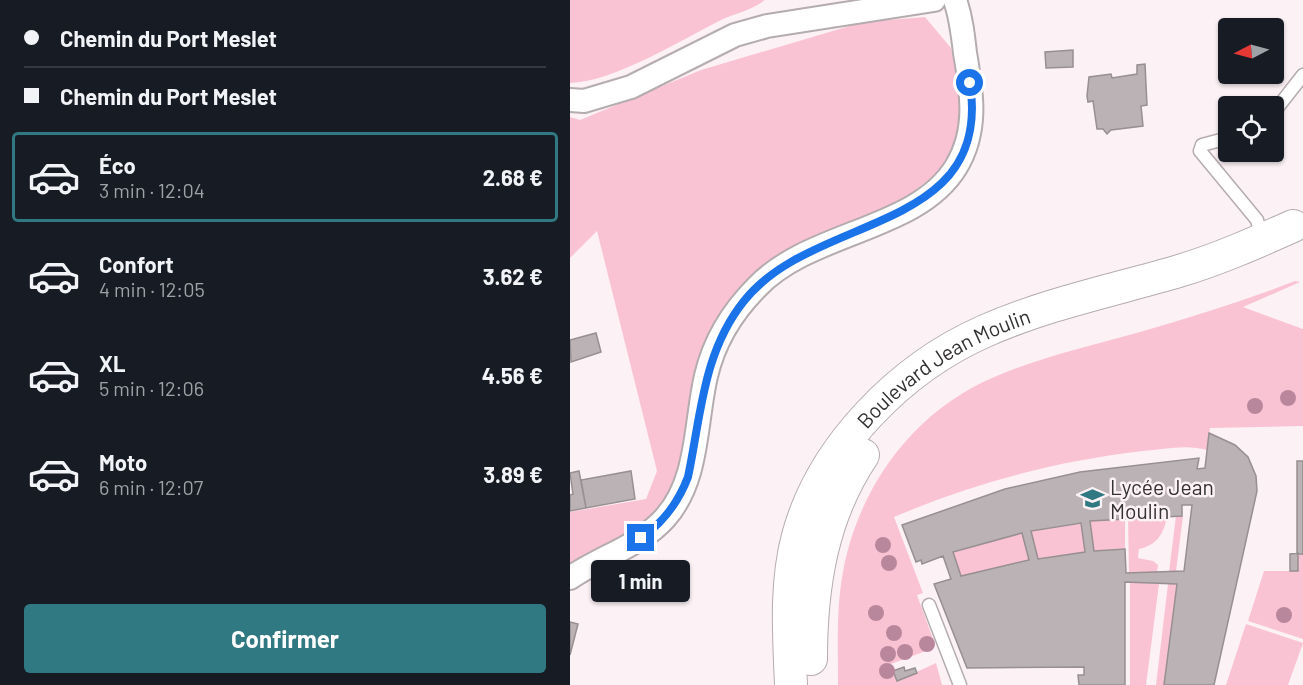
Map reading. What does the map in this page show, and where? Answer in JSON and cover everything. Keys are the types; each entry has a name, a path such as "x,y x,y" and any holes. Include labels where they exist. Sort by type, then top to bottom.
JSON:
{"main road":[{"name":"Boulevard Jean Moulin","path":"791,685 791,574 798,536 811,502 832,462 868,415 905,381 941,355 984,331 1043,310 1226,256 1298,222"},
{"name":"Boulevard Jean Moulin","path":"812,685 811,618 816,573 827,525 847,479 879,431 954,368 1009,342 1180,291 1240,265 1266,250 1298,222"}],"street":[{"path":"570,100 584,101 631,87 745,32 840,13 934,0"},
{"path":"570,578 641,538 665,519 674,507 688,477 712,356 733,316 758,285 808,250 922,201 946,181 956,168 968,139 973,111 955,0"}],"lane":[{"path":"1284,99 1303,75"},
{"path":"1218,140 1202,146 1200,151 1257,220 1263,240"},
{"path":"929,605 960,685"}],"shaded area":[{"path":"570,0 765,0 627,68 588,81 570,83"},
{"path":"925,17 951,48 962,109 953,154 936,174 905,198 779,257 728,308 678,476 656,514 632,533 570,565 570,512 646,499 657,471 597,231 570,258 570,117 580,120 701,70 863,22"},
{"path":"1295,281 1300,282 1243,307 1303,329 1303,426 1210,428 1207,450 1192,447 1167,448 1111,455 1047,467 954,494 894,517 923,593 917,595 934,648 891,664 897,681 936,663 942,685 838,685 839,600 850,541 876,483 914,432 964,393 992,378 1065,352 1198,315"},
{"path":"1167,516 1159,538 1151,545 1139,549 1138,558 1153,561 1158,565 1157,572 1129,573 1128,518"},
{"path":"1176,516 1183,516 1176,571 1169,572"},
{"path":"1125,518 1125,549 1094,551 1090,521"},
{"path":"1081,523 1085,552 1038,559 1031,531"},
{"path":"1022,533 1029,560 961,576 953,552"},
{"path":"1297,554 1303,554 1303,639 1248,621 1264,571 1298,571"},
{"path":"1130,582 1159,584 1146,685 1130,685"},
{"path":"1168,584 1177,584 1164,685 1156,685"},
{"path":"1246,624 1303,643 1288,685 1226,685"}],"building":[{"path":"1073,50 1073,67 1046,68 1045,52"},
{"path":"1145,64 1147,105 1141,106 1143,126 1111,130 1107,134 1103,129 1097,129 1093,101 1088,102 1087,96 1089,77 1111,74 1112,78 1137,74 1137,65"},
{"path":"596,333 601,352 571,362 570,340"},
{"path":"1209,433 1235,445 1248,457 1256,476 1257,491 1214,685 1164,685 1177,584 1125,582 1125,685 1079,685 1078,675 1084,675 1084,667 967,668 934,584 951,579 943,556 922,564 921,560 916,562 902,525 1005,489 1080,472 1199,458 1197,469 1205,468","holes":["1182,505 1192,505 1184,571 1126,573 1125,549 1094,551 1090,521 1182,516","1081,523 1085,552 1038,559 1031,531","1022,533 1029,560 961,576 953,552"]},
{"path":"1297,461 1303,461 1303,554 1297,554"},
{"path":"579,471 586,508 570,511 570,495 573,494 570,473"},
{"path":"631,471 635,499 586,508 581,480"},
{"path":"1298,553 1298,571 1290,571 1290,554"},
{"path":"570,622 578,624 570,655"},
{"path":"904,667 905,671 915,668 917,673 897,681 893,671"}],"place":[{"name":"Lycée Jean Moulin","path":"1092,498"}],"route":[{"path":"641,538 665,519 682,492 688,477 712,356 733,316 758,285 791,260 808,250 909,209 935,192 956,168 968,139 973,111 970,83"}]}
